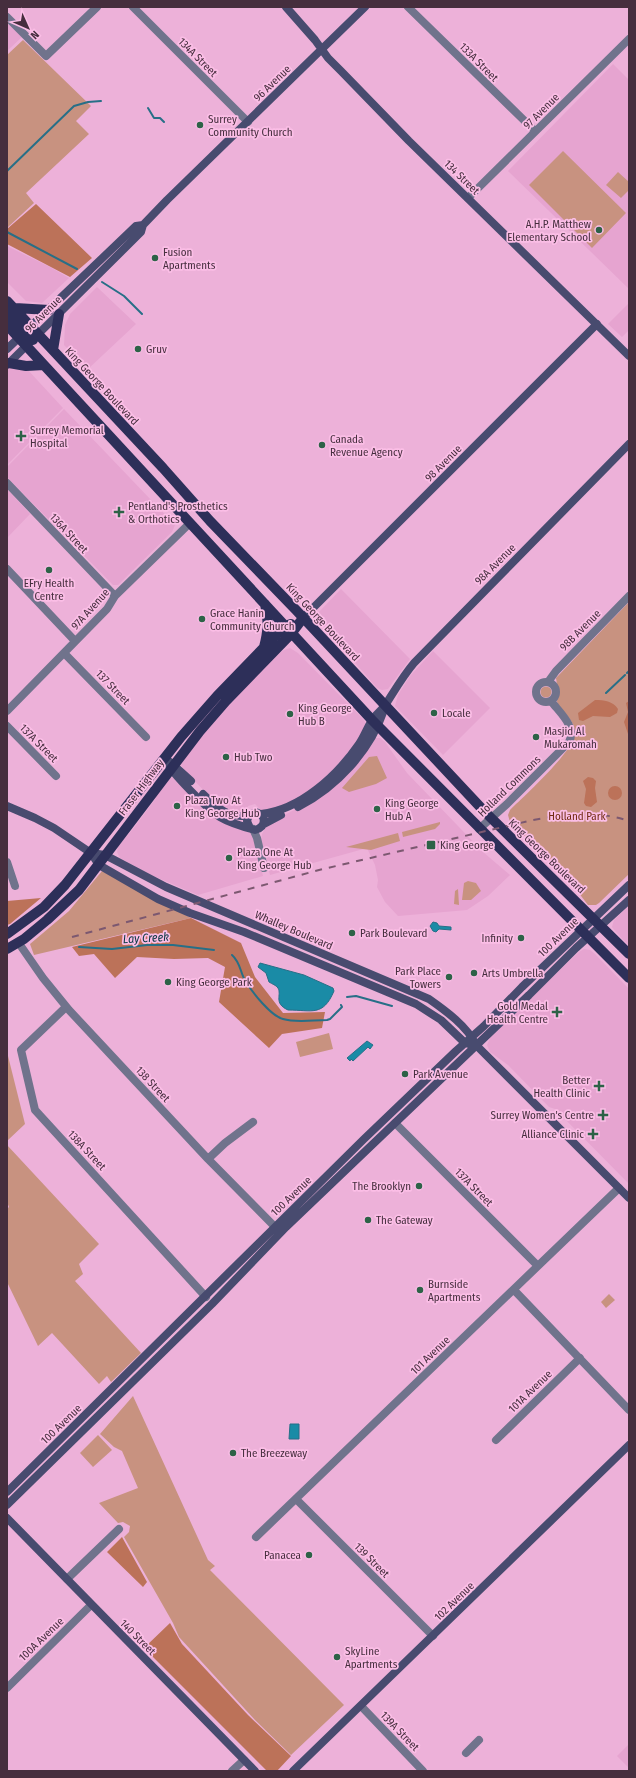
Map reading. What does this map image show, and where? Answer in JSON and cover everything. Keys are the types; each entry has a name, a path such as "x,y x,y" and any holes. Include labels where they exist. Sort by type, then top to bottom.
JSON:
{"main road":[{"name":"134 Street","path":"286,7 351,82 629,356"},
{"name":"96 Avenue","path":"8,364 141,232 143,225 365,7"},
{"name":"96 Avenue","path":"7,349 136,226 143,225"},
{"name":"King George Boulevard","path":"7,301 11,311 32,340 44,365 375,723 629,978"},
{"path":"11,311 49,310"},
{"path":"53,350 59,314"},
{"name":"98 Avenue","path":"303,618 596,324"},
{"name":"King George Boulevard","path":"7,325 25,332 32,340 53,350 163,468 210,521 491,818 629,954"},
{"path":"8,364 26,366 44,365"},
{"name":"98A Avenue","path":"375,723 401,680 414,664 629,444"},
{"path":"264,647 268,627 268,616 265,604"},
{"path":"288,630 303,618"},
{"name":"Fraser Highway","path":"7,934 32,916 55,896 91,853 202,712 264,647 288,630"},
{"name":"Fraser Highway","path":"7,949 58,911 79,890 172,767 226,701 288,630"},
{"path":"172,767 218,808 233,815 249,815 256,812 261,814 273,813 288,807 305,797 329,778 340,768 375,723"},
{"path":"164,759 216,814 228,821 257,827 316,797 335,782 360,755 375,723"},
{"name":"Whalley Boulevard","path":"7,806 54,828 91,853 99,865 173,906 244,932 416,1004 441,1020 465,1043"},
{"path":"257,827 264,818 261,814"},
{"path":"249,815 247,821 257,827"},
{"name":"Whalley Boulevard","path":"91,853 106,855 186,896 422,995 447,1012 472,1037 476,1045 629,1198"},
{"path":"597,922 629,885"},
{"path":"597,922 629,900"},
{"name":"100 Avenue","path":"7,1492 206,1296 395,1123 476,1045 597,922"},
{"name":"100 Avenue","path":"7,1506 212,1304 277,1230 465,1043 585,934"},
{"path":"465,1043 476,1045"},
{"name":"102 Avenue","path":"293,1771 629,1445"},
{"name":"140 Street","path":"7,1518 255,1771"}],"street":[{"path":"7,17 46,56 97,7"},
{"name":"134A Street","path":"133,7 248,122"},
{"name":"133A Street","path":"408,7 535,131"},
{"name":"97 Avenue","path":"468,198 629,39"},
{"name":"136A Street","path":"7,483 115,596"},
{"name":"97A Avenue","path":"8,707 107,609 115,596 190,523"},
{"path":"7,569 75,641"},
{"name":"98B Avenue","path":"548,682 556,670 629,596"},
{"name":"137 Street","path":"64,653 146,737"},
{"path":"548,682 554,685 556,692 551,701 541,701 536,692 541,683 548,682"},
{"name":"Holland Commons","path":"479,829 508,804 571,740 571,727 551,701"},
{"name":"137A Street","path":"7,726 56,776"},
{"path":"257,827 257,838 264,868"},
{"path":"7,862 15,886"},
{"name":"138 Street","path":"18,942 46,983 66,1007 208,1159 277,1230"},
{"name":"138A Street","path":"66,1007 21,1050 35,1110 206,1296"},
{"path":"208,1159 225,1143 253,1122"},
{"name":"137A Street","path":"395,1123 538,1266"},
{"name":"101 Avenue","path":"256,1537 619,1188"},
{"path":"514,1290 629,1410"},
{"name":"101A Avenue","path":"496,1440 580,1358"},
{"name":"139 Street","path":"296,1499 432,1636"},
{"path":"67,1579 118,1529"},
{"name":"100A Avenue","path":"7,1688 91,1605"},
{"name":"139A Street","path":"361,1706 423,1771"},
{"path":"466,1753 479,1740"},
{"path":"232,1771 244,1760"}],"shaded area":[{"path":"7,23 22,37 7,51"},
{"name":"A.H.P. Matthew Elementary School","path":"613,64 629,80 629,289 508,171"},
{"path":"36,204 92,258 70,277 7,244 7,229"},
{"path":"7,246 69,278 42,303 26,301 7,282"},
{"path":"97,287 136,324 88,369 64,345 65,325 70,314"},
{"path":"629,303 629,330 622,337 608,324"},
{"name":"Surrey Memorial Hospital","path":"9,367 27,369 63,408 7,465 7,370"},
{"path":"64,409 175,525 172,532 118,585 113,585 7,477 7,467"},
{"path":"7,489 30,514 7,538"},
{"path":"341,589 410,659 388,689 382,690 377,688 316,618 317,614"},
{"path":"290,648 298,653 364,720 366,724 356,745 329,776 289,804 262,811 255,804 248,806 244,813 231,811 215,802 185,771 181,765 182,760 224,709 280,653"},
{"path":"433,651 490,708 443,755 395,706 398,695 410,676"},
{"path":"595,700 611,703 618,709 617,713 610,717 593,716 583,721 579,720 578,713"},
{"path":"629,701 629,737 624,722 628,712 626,703"},
{"path":"375,738 380,738 385,742 407,773 483,852 510,875 488,896 467,910 398,916 385,902 377,887 378,880 375,865 367,848 270,875 261,841 262,834 266,827 276,819 308,803"},
{"path":"175,777 250,832 253,837 263,876 198,895 151,875 120,858 117,852 118,846 133,829 156,798 156,793 169,778"},
{"path":"588,777 593,778 596,781 595,788 597,802 591,807 586,806 584,803 586,789 583,781"},
{"path":"612,786 618,786 622,790 622,796 618,800 612,800 608,796 608,790"},
{"path":"41,898 10,924 7,925 7,901"},
{"path":"629,906 629,946 612,927 614,920"},
{"path":"191,918 241,943 255,977 283,1013 325,1012 322,1028 282,1034 269,1048 219,1002 225,967 208,958 174,959 137,957 115,978 94,954 79,956 72,947"},
{"path":"584,949 590,950 595,954 629,989 629,1184 555,1109 549,1107 508,1065 490,1052 487,1045 491,1036 579,952"},
{"path":"122,1537 147,1582 143,1587 107,1552"},
{"path":"170,1623 182,1644 248,1715 291,1756 277,1771 267,1771 144,1648"},
{"path":"629,1744 629,1768 617,1756"}],"green space":[{"path":"23,40 91,106 76,121 89,134 26,193 34,203 7,228 7,55"},
{"path":"563,151 626,213 592,248 529,185"},
{"path":"618,172 629,182 629,190 621,198 606,185"},
{"name":"Holland Park","path":"629,602 629,874 599,903 596,905 588,905 568,879 510,822 508,815 510,810 560,759 574,738 574,726 557,702 558,691 556,678"},
{"path":"544,687 548,687 550,688 550,696 544,697 541,694 541,690"},
{"path":"377,756 387,778 376,784 349,792 342,788 369,757"},
{"path":"440,822 435,829 403,837 402,832"},
{"path":"398,833 400,841 371,850 346,847"},
{"path":"102,871 191,918 34,955 30,944 69,911"},
{"path":"468,881 476,883 481,891 471,900 462,900 464,883"},
{"path":"458,889 459,905 454,904 455,891"},
{"path":"329,1033 333,1049 300,1057 296,1042"},
{"path":"7,1052 25,1124 7,1141"},
{"path":"7,1145 99,1244 79,1264 83,1274 75,1281 141,1353 111,1382 107,1376 99,1384 52,1333 38,1346 7,1282 7,1209 9,1207 7,1202"},
{"path":"609,1294 615,1300 606,1308 601,1302"},
{"path":"133,1396 208,1560 215,1566 210,1570 344,1705 291,1755 255,1720 179,1637 173,1623 124,1537 129,1532 130,1526 123,1522 118,1523 99,1503 138,1488 122,1451 114,1447 100,1434"},
{"path":"98,1435 112,1450 93,1467 80,1453"}],"water":[{"path":"433,922 437,923 439,926 451,927 451,930 439,929 436,932 433,931 430,926"},
{"path":"260,963 304,975 333,988 334,991 326,1005 321,1008 310,1011 288,1010 279,1002 278,988 269,982 266,973 258,967"},
{"path":"367,1041 373,1045 370,1049 368,1047 353,1061 351,1059 350,1061 347,1058"},
{"path":"290,1424 299,1424 299,1439 289,1439"}],"waterway":[{"path":"7,171 74,106 88,102 101,101"},
{"path":"148,108 154,118 160,118 164,122"},
{"path":"7,232 77,269"},
{"path":"102,282 124,296 142,314"},
{"path":"606,693 625,675"},
{"name":"Lay Creek","path":"79,947 112,949 147,945 173,945 214,950"},
{"name":"Lay Creek","path":"232,955 237,961 244,979 253,992 263,1004 278,1017 293,1021 327,1020 330,1019 342,1007 341,1005"},
{"name":"Lay Creek","path":"347,997 356,996 392,1006"}],"railway":[{"path":"72,937 319,870 533,820 557,816 593,814 605,815 629,821"}],"place":[{"name":"Surrey Community Church","path":"200,125"},
{"name":"A.H.P. Matthew Elementary School","path":"599,230"},
{"name":"Fusion Apartments","path":"155,258"},
{"name":"Gruv","path":"138,349"},
{"name":"Surrey Memorial Hospital","path":"21,436"},
{"name":"Canada Revenue Agency","path":"322,445"},
{"name":"Pentland's Prosthetics & Orthotics","path":"119,512"},
{"name":"EFry Health Centre","path":"49,570"},
{"name":"Grace Hanin Community Church","path":"202,619"},
{"name":"Locale","path":"434,713"},
{"name":"King George Hub B","path":"290,714"},
{"name":"Masjid Al Mukaromah","path":"536,737"},
{"name":"Hub Two","path":"226,757"},
{"name":"Plaza Two At King George Hub","path":"177,806"},
{"name":"King George Hub A","path":"377,809"},
{"name":"King George","path":"431,845"},
{"name":"Plaza One At King George Hub","path":"229,858"},
{"name":"Park Boulevard","path":"352,933"},
{"name":"Infinity","path":"521,938"},
{"name":"Arts Umbrella","path":"474,973"},
{"name":"Park Place Towers","path":"449,977"},
{"name":"King George Park","path":"168,982"},
{"name":"Gold Medal Health Centre","path":"557,1012"},
{"name":"Park Avenue","path":"405,1074"},
{"name":"Better Health Clinic","path":"599,1086"},
{"name":"Surrey Women's Centre","path":"603,1115"},
{"name":"Alliance Clinic","path":"593,1134"},
{"name":"The Brooklyn","path":"419,1186"},
{"name":"The Gateway","path":"368,1220"},
{"name":"Burnside Apartments","path":"420,1290"},
{"name":"The Breezeway","path":"233,1453"},
{"name":"Panacea","path":"309,1555"},
{"name":"SkyLine Apartments","path":"337,1657"}]}
